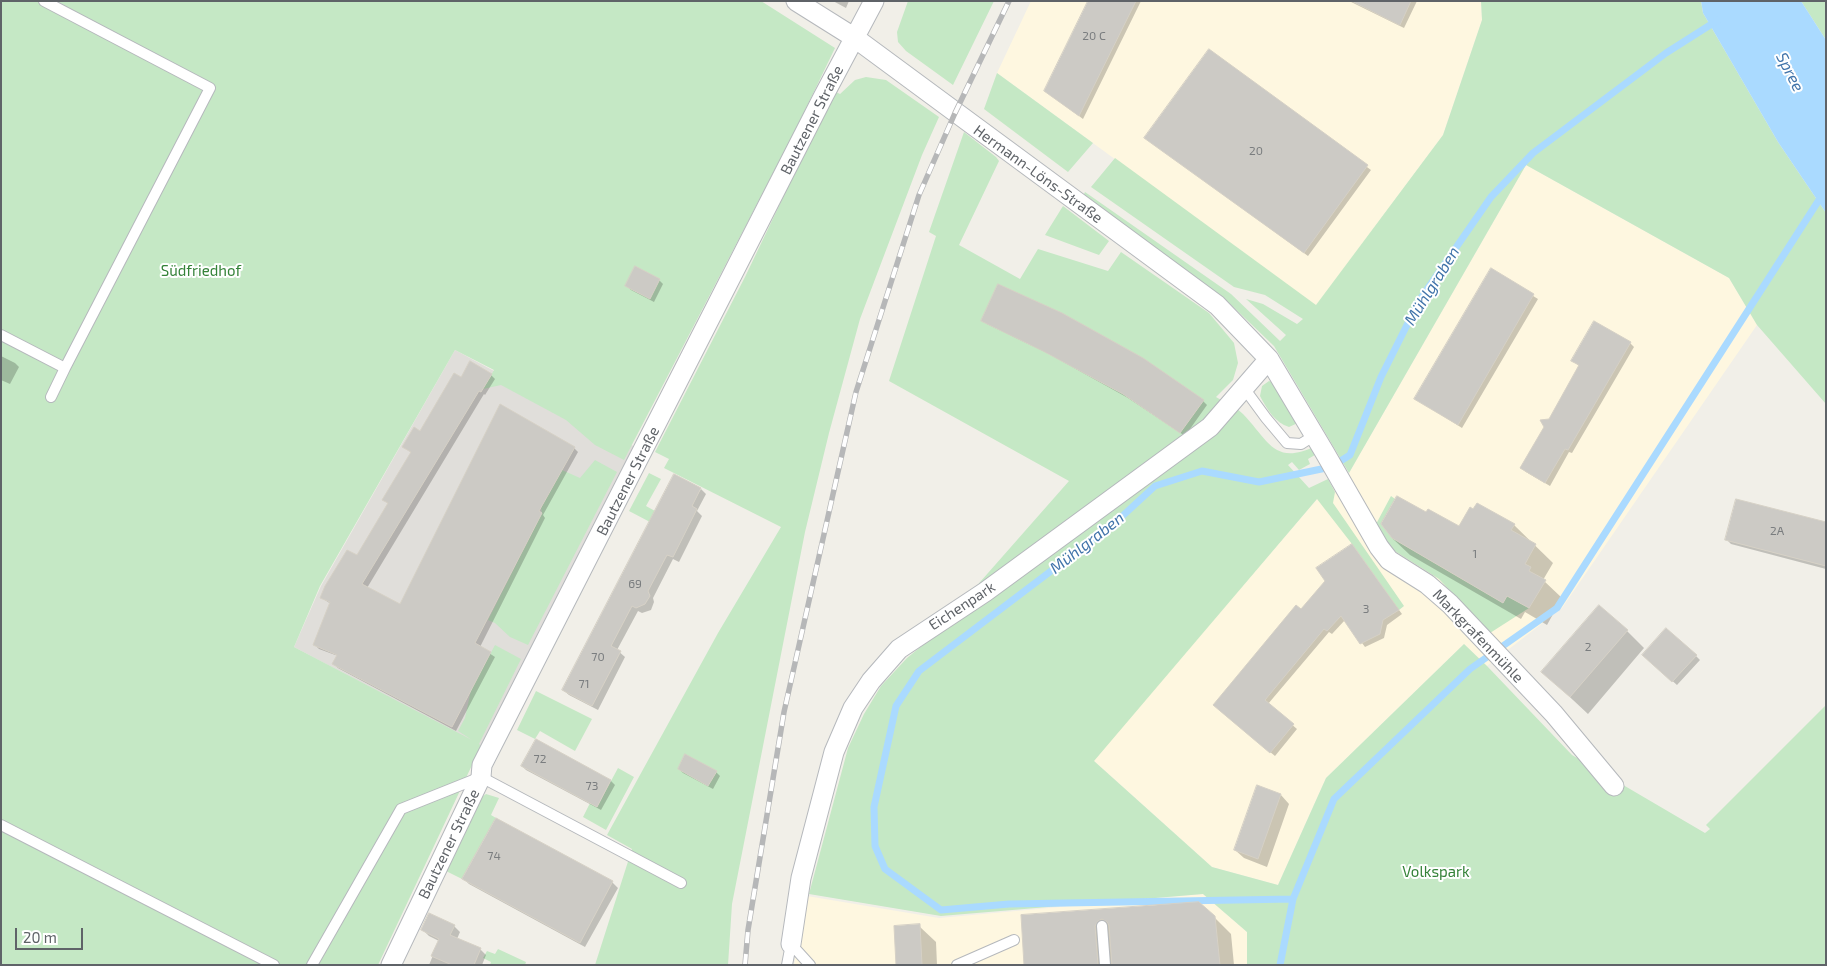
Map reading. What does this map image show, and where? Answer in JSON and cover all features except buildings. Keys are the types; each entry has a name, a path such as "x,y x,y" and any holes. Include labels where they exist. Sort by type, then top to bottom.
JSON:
{"street":[{"name":"Hermann-Löns-Straße","path":"796,1 856,38 1217,305 1269,359"},
{"name":"Bautzener Straße","path":"391,965 481,777 482,765 823,97 874,1"},
{"name":"Eichenpark","path":"791,944 801,878 834,752 854,708 871,681 899,649 985,592 1210,427 1269,359"},
{"name":"Markgrafenmühle","path":"1269,359 1379,547 1389,560 1441,595 1573,735 1614,786"}],"lane":[{"path":"44,1 210,88 51,397"},
{"path":"1,335 65,368"},
{"path":"1244,388 1287,443 1301,444 1314,435"},
{"path":"312,965 401,809 481,777 681,883"},
{"path":"1,825 274,965"},
{"path":"1102,926 1105,965"},
{"path":"957,965 1014,940"},
{"path":"787,965 791,944"},
{"path":"791,944 810,965"}],"shaded area":[{"path":"1031,1 1481,1 1482,20 1443,135 1316,306 997,73"},
{"path":"1526,165 1729,278 1757,325 1562,608 1487,666 1464,644 1326,778 1278,885 1212,867 1093,760 1318,498 1349,473"},
{"path":"455,350 637,448 481,746 294,647 321,586"},
{"path":"1203,894 1247,932 1247,965 794,965 807,896 939,918"}],"green space":[{"name":"Südfriedhof","path":"1,1 761,1 835,48 796,129 624,460 595,445 566,420 501,385 483,389 494,370 455,350 320,586 294,647 472,740 458,731 465,718 471,690 495,645 521,659 479,744 481,746 378,965 1,965"},
{"path":"908,1 994,1 953,85 906,51 898,42 897,32"},
{"path":"1481,1 1701,1 1703,13 1778,142 1826,213 1826,404 1757,325 1729,278 1526,165 1349,473 1274,346 1225,299 1082,198 1085,192 1231,294 1280,341 1286,335 1246,299 1263,304 1297,324 1303,319 1265,295 1234,287 1091,187 1115,158 1316,305 1443,135 1482,20"},
{"path":"1801,1 1826,1 1826,40"},
{"path":"997,73 1093,143 1068,172 984,109"},
{"path":"866,77 886,80 939,117 922,155 860,319 829,433 805,532 732,904 728,965 595,965 632,849 607,835 718,633 781,527 664,468 669,459 655,452 745,277 834,91 840,94 855,80"},
{"name":"Volkspark","path":"964,132 999,161 959,245 1020,279 1038,249 1108,271 1121,252 1209,313 1234,343 1238,363 1233,380 1216,397 1240,411 1266,441 1281,452 1291,453 1316,446 1320,452 1308,459 1310,464 1299,470 1292,462 1288,465 1309,488 1328,479 1335,492 1333,503 1404,606 1399,610 1317,499 1094,761 1212,867 1278,885 1326,778 1464,644 1572,755 1705,833 1710,829 1706,825 1826,705 1826,965 1247,965 1247,932 1203,894 941,916 809,894 848,748 864,714 881,686 907,658 929,640 1069,481 889,381 936,236 929,232"},
{"path":"1063,206 1109,241 1099,255 1045,235"},
{"path":"1269,381 1274,383 1300,422 1289,427 1272,415 1260,396 1262,386"},
{"path":"595,460 617,472 528,645 510,637 495,623 488,620 542,513 541,508 562,470 580,478"},
{"path":"649,473 661,479 646,506 655,511 650,522 629,511"},
{"path":"1391,496 1395,499 1381,524 1392,538 1503,603 1507,596 1529,608 1490,633 1439,579 1390,548 1375,526"},
{"path":"536,691 592,719 575,751 540,731 535,739 517,730"},
{"path":"618,768 634,777 606,830 583,817 590,803 597,807"},
{"path":"486,794 499,798 491,815 496,818 462,879 446,871 482,797"},
{"path":"498,949 526,962 525,965 490,965 491,962 483,958 487,951 495,954"}],"water":[{"name":"Spree","path":"1701,1 1801,1 1826,40 1826,213 1778,142 1703,13"}],"waterway":[{"name":"Mühlgraben","path":"1293,899 1009,904 941,910 885,869 875,846 874,807 896,706 919,671 1117,521 1155,486 1202,471 1259,482 1331,467 1350,455 1381,377 1419,301 1491,197 1533,153 1666,53 1718,20"},
{"path":"1280,965 1293,899 1334,799 1470,669 1557,608 1826,189"}],"railway":[{"path":"745,965 748,930 784,712 856,392 919,195 955,113 1009,1"}]}
